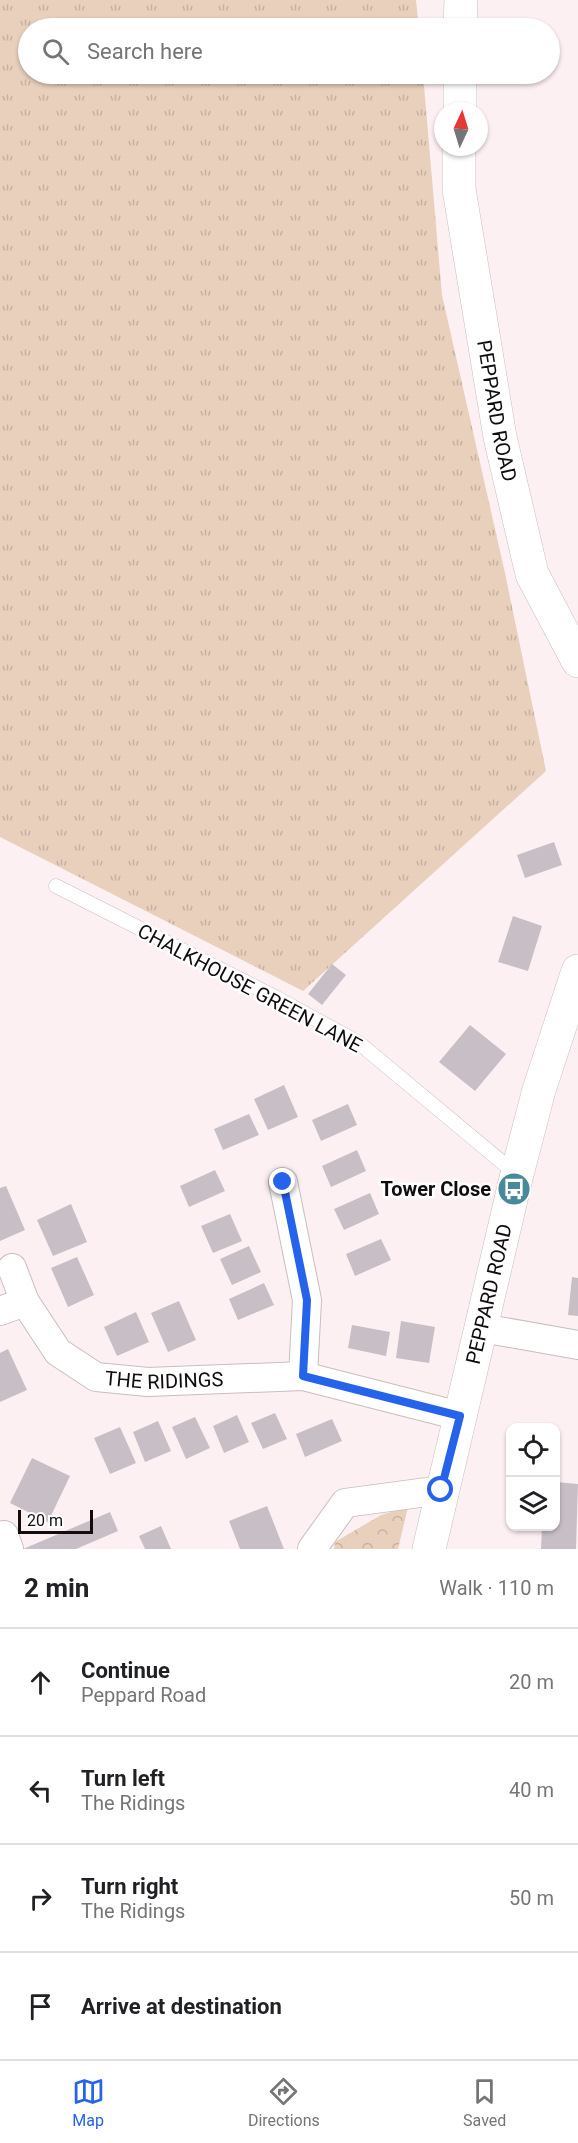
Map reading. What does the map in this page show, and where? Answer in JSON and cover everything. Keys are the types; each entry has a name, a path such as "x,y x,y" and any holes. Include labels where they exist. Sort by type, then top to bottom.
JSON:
{"main road":[{"path":"460,18 461,0"},
{"path":"460,84 460,102"},
{"name":"PEPPARD ROAD","path":"459,156 459,189 503,448 532,574 578,661"},
{"name":"PEPPARD ROAD","path":"429,1549 517,1174 539,1090 578,971"}],"street":[{"path":"283,1182 307,1300 303,1376"},
{"name":"THE RIDINGS","path":"12,1268 13,1306 58,1352 96,1377 148,1382 303,1376 460,1416"},
{"path":"482,1328 578,1345"},
{"path":"312,1549 345,1503 441,1490"}],"lane":[{"name":"CHALKHOUSE GREEN LANE","path":"56,886 275,997 359,1043 517,1174"}],"green space":[{"path":"0,0 416,0 418,18 18,18 18,84 424,84 442,295 505,573 546,771 303,991 0,837"},
{"path":"408,1507 398,1549 334,1549 335,1542 381,1515"}],"building":[{"path":"554,842 562,865 525,878 517,855"},
{"path":"513,916 542,926 528,971 498,962"},
{"path":"332,964 346,975 322,1005 308,994"},
{"path":"470,1025 506,1054 475,1091 439,1062"},
{"path":"284,1085 298,1117 268,1130 254,1099"},
{"path":"348,1104 357,1125 321,1141 312,1120"},
{"path":"249,1114 259,1135 223,1150 214,1129"},
{"path":"357,1150 366,1171 331,1187 322,1166"},
{"path":"215,1170 225,1191 189,1207 180,1186"},
{"path":"6,1186 25,1230 0,1241 0,1188"},
{"path":"370,1193 379,1214 344,1230 334,1209"},
{"path":"71,1204 87,1242 53,1256 37,1220"},
{"path":"230,1214 242,1241 213,1253 201,1226"},
{"path":"381,1239 391,1260 355,1276 346,1254"},
{"path":"249,1246 261,1272 232,1285 220,1259"},
{"path":"77,1257 94,1295 68,1307 51,1268"},
{"path":"572,1277 578,1278 578,1316 568,1315"},
{"path":"264,1283 274,1305 238,1320 229,1299"},
{"path":"179,1301 196,1340 168,1352 151,1313"},
{"path":"136,1312 149,1342 117,1356 104,1327"},
{"path":"401,1321 435,1327 429,1363 396,1358"},
{"path":"352,1325 390,1332 386,1356 348,1348"},
{"path":"8,1349 27,1390 0,1402 0,1353"},
{"path":"275,1413 287,1439 263,1449 251,1423"},
{"path":"237,1415 249,1442 224,1453 213,1426"},
{"path":"195,1417 210,1448 186,1459 172,1427"},
{"path":"332,1419 342,1441 305,1457 296,1434"},
{"path":"158,1421 171,1451 145,1462 133,1432"},
{"path":"120,1427 136,1463 110,1474 94,1438"},
{"path":"32,1458 70,1476 48,1522 10,1503"},
{"path":"560,1482 578,1484 576,1549 541,1549 542,1531 560,1531"},
{"path":"267,1506 284,1549 240,1549 229,1521"},
{"path":"110,1512 118,1531 76,1549 23,1549"},
{"path":"161,1526 171,1549 145,1549 139,1536"}],"place":[{"name":"Tower Close","path":"514,1189"}],"route":[{"path":"283,1182 307,1300 303,1376 460,1416 441,1490"}]}
